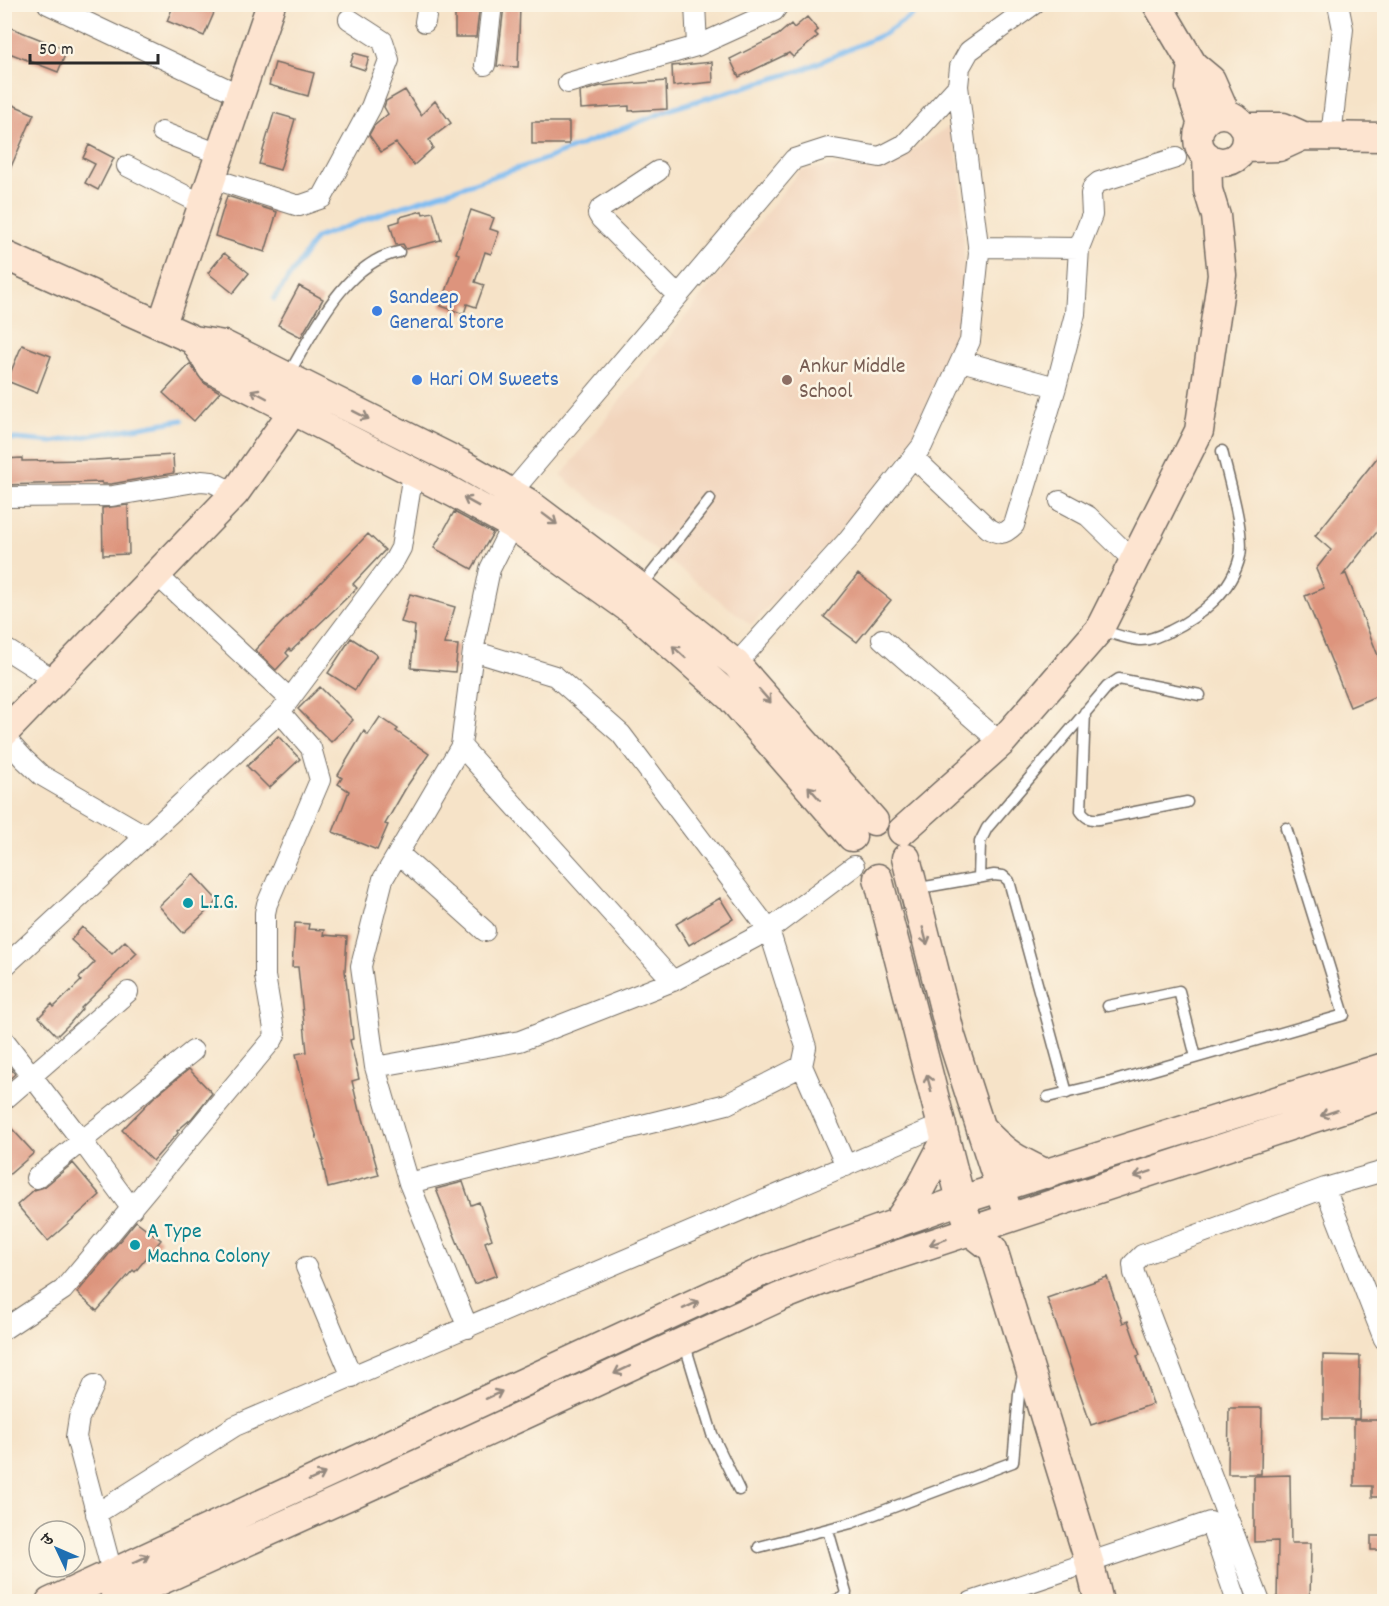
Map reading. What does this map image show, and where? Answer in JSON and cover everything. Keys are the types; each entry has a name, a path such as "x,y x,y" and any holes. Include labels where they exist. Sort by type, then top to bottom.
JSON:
{"street":[{"path":"48,4 240,95"},
{"path":"162,324 271,4"},
{"path":"485,65 492,4"},
{"path":"695,4 697,46"},
{"path":"568,83 697,46 774,11 779,4"},
{"path":"736,664 847,541 922,446 961,361 970,341 978,247 958,86 960,67 969,51 1034,4"},
{"path":"375,1067 520,1041 673,981 769,930 866,872 887,877 895,873 904,845 1001,743 1099,630 1199,431 1222,275 1216,216 1227,195 1225,139 1190,88 1193,65 1157,4"},
{"path":"1330,137 1343,29 1338,4"},
{"path":"127,166 211,178 299,206 322,198 371,106 389,60 383,41 349,19"},
{"path":"511,493 794,159 828,148 880,157 905,144 958,86"},
{"path":"1225,139 1283,127 1303,135 1384,137"},
{"path":"162,132 211,178"},
{"path":"913,457 988,528 999,534 1006,533 1014,525 1056,387 1077,301 1079,249 1092,215 1093,187 1099,182 1176,158"},
{"path":"658,171 600,209 598,214 678,296"},
{"path":"978,247 1079,249"},
{"path":"4,255 194,340 224,345 459,463 527,502 641,588 736,664 863,829"},
{"path":"194,340 212,369 512,525 634,612 731,698 863,829"},
{"path":"961,361 1056,387"},
{"path":"146,836 41,775 4,735 234,493 292,412 298,383"},
{"path":"4,967 285,706 395,559 401,548 414,473"},
{"path":"4,497 112,496 201,481 212,482 234,493"},
{"path":"1060,501 1088,516 1134,561"},
{"path":"468,1328 409,1183 375,1067 361,966 382,879 461,746 472,651 490,569 512,525"},
{"path":"4,1329 57,1295 132,1209 274,1035 265,976 265,913 320,780 311,748 285,706 157,575"},
{"path":"882,639 1001,743"},
{"path":"4,648 56,681"},
{"path":"409,1183 727,1104 801,1066 805,1058 806,1047 769,930 621,734 555,676 472,651"},
{"path":"461,746 673,981"},
{"path":"993,1249 1010,1219 951,1036 904,845 894,825 885,821 863,829 850,847 866,872 971,1232 993,1249 1089,1561 1099,1602"},
{"path":"398,853 485,931"},
{"path":"4,1100 128,992"},
{"path":"4,1040 132,1209"},
{"path":"36,1178 193,1051"},
{"path":"801,1066 846,1166"},
{"path":"115,1591 647,1324 766,1270 961,1200 1384,1067"},
{"path":"50,1602 115,1591 672,1347 780,1297 836,1275 1384,1095"},
{"path":"979,1125 1000,1148 1011,1156 1047,1174"},
{"path":"96,1514 235,1426 846,1166 943,1133"},
{"path":"896,1224 921,1187 943,1133"},
{"path":"1260,1602 1134,1273 1133,1263 1142,1255 1325,1188 1384,1172"},
{"path":"1325,1188 1384,1339"},
{"path":"829,1247 836,1275"},
{"path":"306,1267 352,1377"},
{"path":"647,1324 672,1347"},
{"path":"94,1384 79,1418 76,1437 115,1591"},
{"path":"972,1602 1210,1522 1236,1602"}],"lane":[{"path":"298,383 332,302 364,269 386,254 399,252"},
{"path":"1099,630 1140,640 1159,636 1189,622 1214,601 1232,578 1240,555 1240,534 1222,452"},
{"path":"641,588 710,499"},
{"path":"979,878 980,842 987,828 1107,687 1119,680 1200,695"},
{"path":"1085,712 1081,811 1085,817 1090,820 1187,802"},
{"path":"1048,1097 1111,1082 1344,1016 1286,828"},
{"path":"913,889 979,878 1003,876 1009,881 1067,1093"},
{"path":"1108,1006 1179,991 1196,1057"},
{"path":"672,1347 739,1490"},
{"path":"759,1548 828,1530 1013,1462 1019,1394 1026,1356"},
{"path":"828,1530 846,1593 842,1598 831,1602"}],"shaded area":[{"name":"Ankur Middle School","path":"950,126 960,168 967,312 908,448 828,544 751,625 561,476 800,170 846,165 877,166 904,155"}],"building":[{"path":"174,4 193,4 214,13 204,36 167,21"},
{"path":"455,4 480,4 476,37 455,37"},
{"path":"504,6 520,6 518,67 497,66"},
{"path":"807,17 818,30 815,33 818,36 793,57 789,53 739,77 730,59 778,35 791,24 794,28"},
{"path":"4,25 67,50 58,72 4,51"},
{"path":"354,53 369,57 365,70 350,65"},
{"path":"712,62 713,82 673,86 672,66"},
{"path":"275,63 314,73 308,96 269,85"},
{"path":"666,81 667,109 629,111 629,106 581,109 580,92 601,86"},
{"path":"405,90 421,115 435,101 451,123 429,140 433,148 414,165 396,143 381,152 369,135 374,126 388,114 384,107 386,101"},
{"path":"4,101 34,114 4,183"},
{"path":"274,113 295,119 280,170 259,164"},
{"path":"532,122 569,122 569,144 532,144"},
{"path":"89,145 114,158 98,190 85,183 95,164 83,158"},
{"path":"227,196 277,212 265,252 215,236"},
{"path":"471,210 494,218 490,229 499,232 491,254 485,252 475,282 484,285 476,307 467,304 464,314 441,306"},
{"path":"422,211 423,214 433,212 441,240 406,249 403,244 396,245 390,224 400,221 400,217"},
{"path":"224,253 249,273 233,293 208,273"},
{"path":"299,286 323,299 301,337 278,325"},
{"path":"22,345 51,356 37,393 7,381"},
{"path":"190,364 204,383 220,392 194,421 163,393"},
{"path":"1384,449 1384,523 1343,575 1346,574 1384,671 1384,693 1350,707 1305,596 1324,588 1316,569 1331,550 1315,536"},
{"path":"173,455 174,473 111,484 102,484 102,482 4,485 4,459 22,458 22,461 95,460"},
{"path":"128,505 129,554 103,555 102,508"},
{"path":"454,512 493,533 472,569 434,548"},
{"path":"368,534 385,550 353,584 357,588 291,651 289,649 286,653 289,656 276,670 255,650"},
{"path":"858,574 891,600 857,642 824,617"},
{"path":"410,594 455,607 444,644 458,645 455,672 411,668 415,626 401,622"},
{"path":"351,638 377,655 355,690 328,673"},
{"path":"320,687 353,720 331,742 298,709"},
{"path":"380,717 429,754 385,824 388,825 377,850 333,832 349,791 338,784 342,778 338,775 364,731 368,735"},
{"path":"278,736 300,759 269,788 247,766"},
{"name":"L.I.G.","path":"193,874 218,901 183,933 159,906"},
{"path":"720,898 733,919 689,945 676,924"},
{"path":"295,923 309,924 308,929 324,930 323,935 347,937 345,971 353,1039 350,1040 359,1079 352,1081 379,1175 328,1188 322,1160 324,1160 311,1119 296,1054 307,1052 298,967 292,967"},
{"path":"82,927 112,954 125,941 137,953 81,1008 57,1036 39,1017 52,1004 54,1007 81,981 79,978 95,962 71,940"},
{"path":"4,1060 15,1074 4,1084"},
{"path":"189,1069 212,1093 153,1161 122,1130 153,1098"},
{"path":"4,1120 34,1153 4,1179"},
{"path":"73,1163 100,1195 48,1241 17,1205 34,1190 44,1187"},
{"path":"463,1182 471,1205 479,1202 492,1239 485,1242 497,1275 474,1284 436,1189"},
{"path":"136,1221 161,1240 135,1272 133,1270 97,1311 77,1293"},
{"path":"1107,1277 1123,1323 1128,1321 1153,1404 1091,1425 1047,1298"},
{"path":"1323,1355 1360,1356 1359,1419 1323,1419"},
{"path":"1229,1408 1262,1408 1261,1474 1228,1474"},
{"path":"1354,1420 1384,1420 1384,1497 1372,1497 1372,1486 1354,1486"},
{"path":"1290,1475 1291,1543 1311,1543 1310,1602 1277,1602 1278,1541 1254,1542 1254,1476"},
{"path":"1371,1536 1384,1536 1384,1550 1371,1550"}],"waterway":[{"path":"274,299 316,238 385,212 543,160 677,107 802,70 884,34 929,4"},
{"path":"4,438 52,442 182,420"}],"place":[{"name":"Sandeep General Store","path":"377,311"},
{"name":"Hari OM Sweets","path":"417,380"},
{"name":"Ankur Middle School","path":"787,380"},
{"name":"L.I.G.","path":"188,903"},
{"name":"A Type Machna Colony","path":"135,1245"}]}
